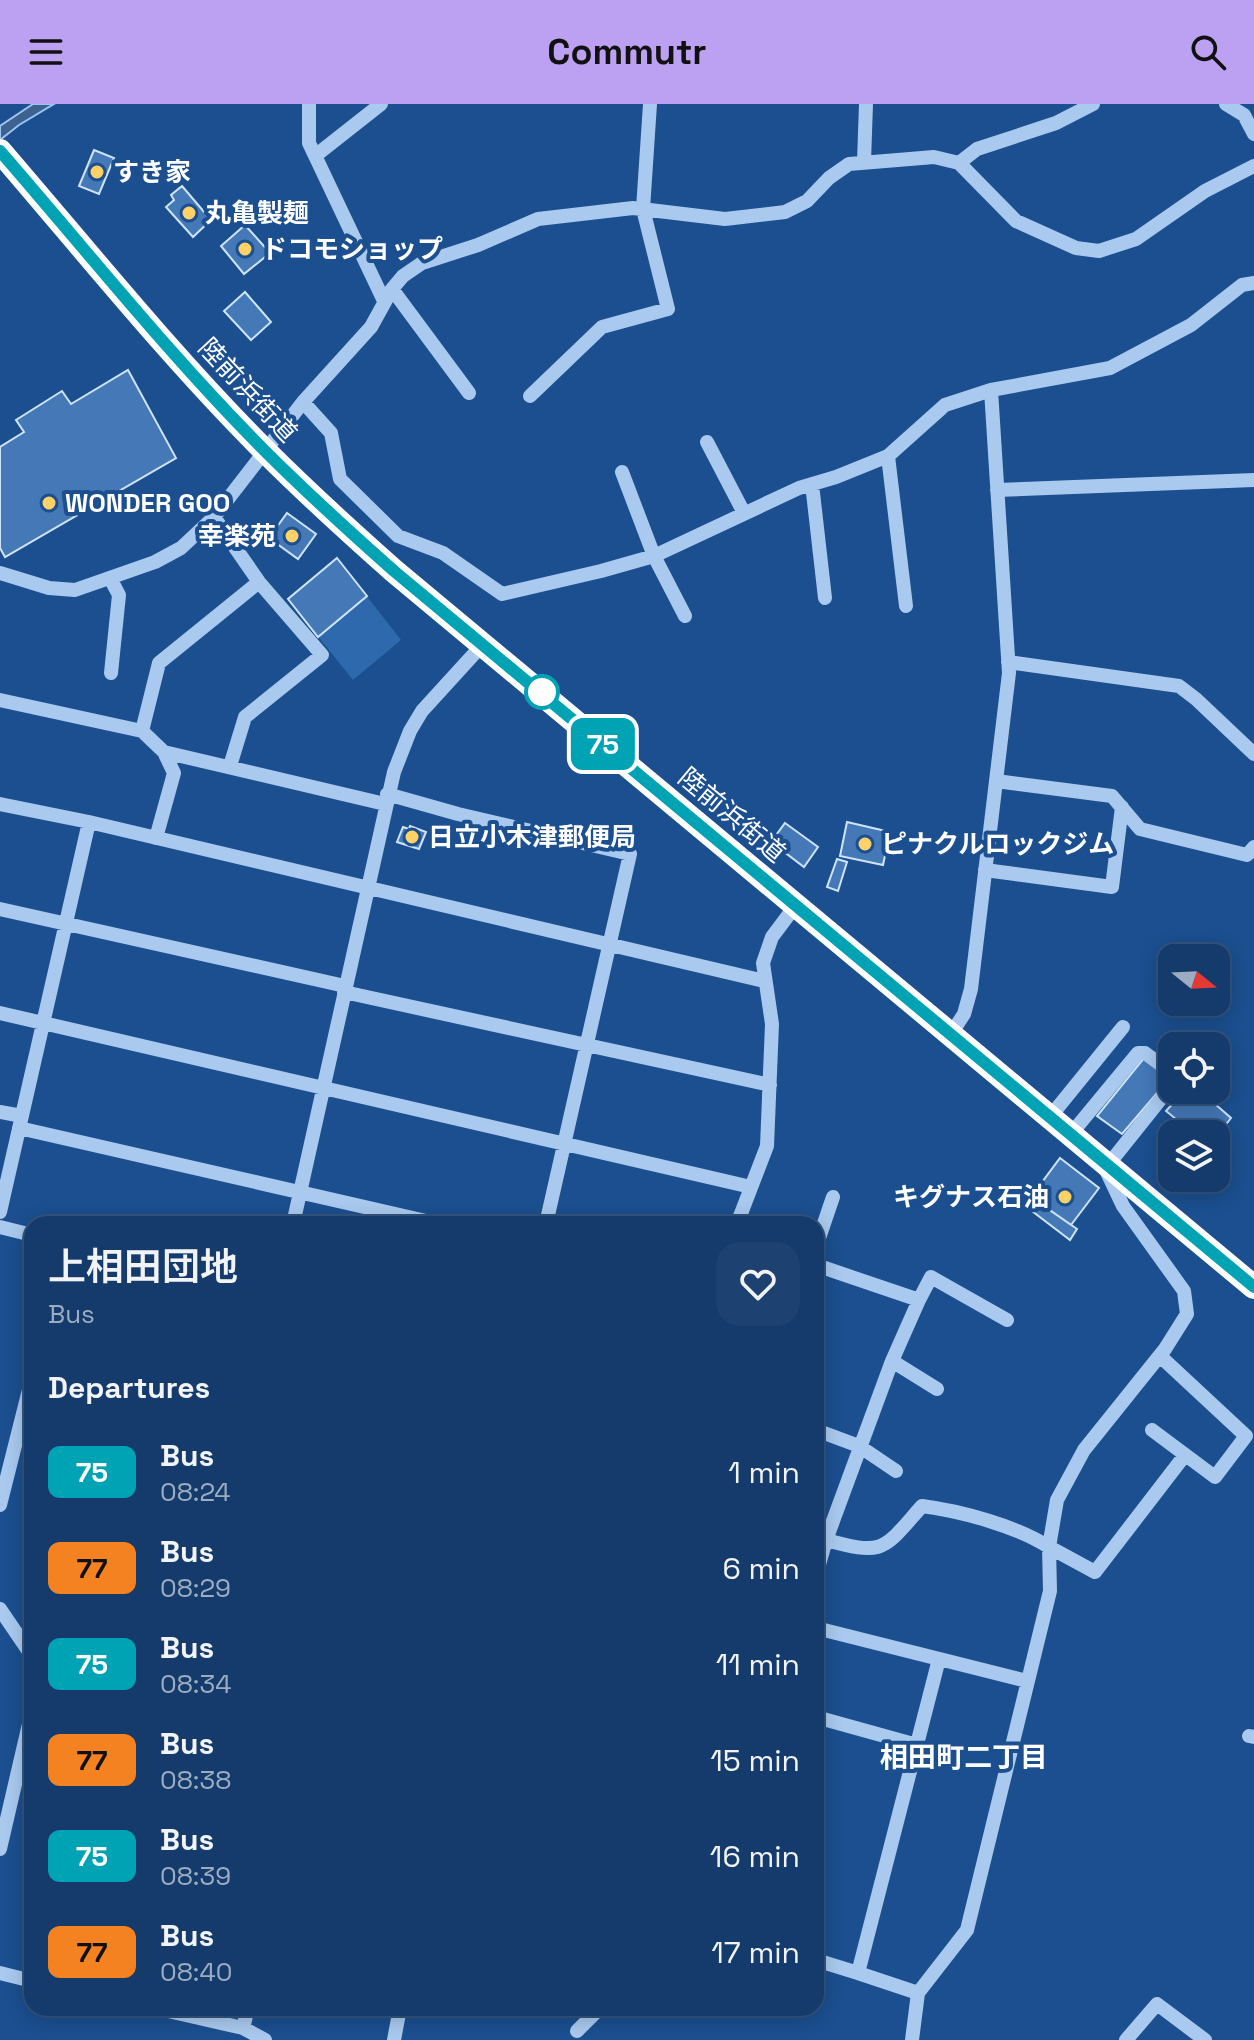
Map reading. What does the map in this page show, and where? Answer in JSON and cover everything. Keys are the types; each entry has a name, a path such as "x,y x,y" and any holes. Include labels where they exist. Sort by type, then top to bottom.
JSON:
{"highway":[{"name":"陸前浜街道","path":"0,151 264,450 394,571 1254,1287"}],"street":[{"path":"309,104 309,143 388,295 469,393"},
{"path":"315,156 381,104"},
{"path":"530,396 602,327 668,309 643,209 650,104"},
{"path":"864,162 866,104"},
{"path":"959,163 977,149 1056,123 1093,104"},
{"path":"1226,104 1249,110 1254,134"},
{"path":"0,573 49,588 75,590 155,562 181,548 214,517 303,402 371,327 388,295 403,276 422,263 478,245 538,219 643,209 725,219 785,212 807,201 829,178 849,164 934,157 959,163 1016,221 1076,248 1099,251 1136,239 1205,191 1254,166"},
{"path":"303,402 331,433 340,479 398,536 443,553 502,594 654,556 744,513 888,456 945,405 991,390 1110,368 1191,325 1242,285 1254,283"},
{"path":"951,1034 964,1014 971,989 1008,662 991,390"},
{"path":"707,442 744,513"},
{"path":"888,456 906,606"},
{"path":"622,472 654,556 685,616"},
{"path":"997,490 1254,480"},
{"path":"812,484 825,598"},
{"path":"214,517 259,582 322,655 245,717 230,766"},
{"path":"110,578 119,595 111,673"},
{"path":"142,731 159,663 259,582"},
{"path":"295,1216 386,799 410,731 422,711 484,643"},
{"path":"1008,662 1179,686 1254,754"},
{"path":"0,700 142,731 164,752 174,773 156,838"},
{"path":"164,752 630,854 548,1216"},
{"path":"996,781 1112,796 1140,829 1247,855 1254,847"},
{"path":"0,804 89,822 764,981"},
{"path":"985,870 1112,887 1122,807"},
{"path":"0,1212 89,822"},
{"path":"740,1216 767,1146 772,1024 764,981 765,952 772,937 796,905"},
{"path":"0,909 770,1085"},
{"path":"0,1013 751,1187"},
{"path":"1050,1117 1120,1031 1138,1053"},
{"path":"1138,1053 1145,1053 1158,1063"},
{"path":"1071,1134 1138,1053"},
{"path":"912,2040 918,1993 967,1930 1050,1591 1049,1547 1057,1500 1084,1450 1160,1356 1187,1314 1184,1291 1123,1206 1105,1163 1158,1101"},
{"path":"0,1112 21,1122 406,1216"},
{"path":"824,1223 833,1197"},
{"path":"0,1227 24,1233"},
{"path":"824,1268 919,1300"},
{"path":"824,1532 892,1361 931,1277 1007,1320"},
{"path":"1152,1430 1215,1477 1250,1436 1160,1356"},
{"path":"892,1361 937,1389"},
{"path":"824,1433 859,1446 896,1471"},
{"path":"0,1505 6,1458 24,1436"},
{"path":"824,1540 871,1550 892,1541 922,1506 979,1519 1037,1539 1095,1572 1185,1455"},
{"path":"0,1609 24,1643"},
{"path":"824,1630 1027,1681"},
{"path":"858,1973 939,1659"},
{"path":"824,1719 917,1745"},
{"path":"0,1849 24,1746"},
{"path":"824,1962 918,1993"},
{"path":"0,1973 24,1979"},
{"path":"1126,2040 1157,2004 1205,2040"},
{"path":"190,2016 243,2028 265,2040"},
{"path":"243,2028 246,2016"},
{"path":"394,2040 398,2016"},
{"path":"577,2031 592,2016"}],"shaded area":[{"path":"33,104 54,104 0,140 0,126"},
{"path":"337,558 401,640 353,680 288,599"}],"building":[{"name":"すき家","path":"94,150 114,158 99,194 79,186"},
{"name":"丸亀製麺","path":"182,186 211,220 193,237 166,207 174,200 171,195"},
{"name":"ドコモショップ","path":"245,225 270,253 244,274 221,246"},
{"path":"245,292 271,322 251,340 224,311"},
{"name":"WONDER GOO","path":"128,370 176,458 5,557 0,548 0,447 24,432 16,420 62,391 71,404"},
{"name":"幸楽苑","path":"287,513 316,534 298,559 269,538"},
{"path":"337,558 367,596 318,637 288,599"},
{"name":"ピナクルロックジム","path":"847,822 890,832 883,865 840,856"},
{"path":"785,823 818,847 804,867 771,842"},
{"path":"410,826 426,832 419,849 397,842 403,827 409,829"},
{"path":"837,859 847,862 838,891 827,887"},
{"path":"1144,1058 1158,1069 1158,1092 1122,1134 1097,1116"},
{"path":"1172,1104 1215,1104 1231,1118 1177,1120 1166,1111"},
{"path":"1060,1158 1099,1188 1071,1225 1031,1197"},
{"path":"1034,1199 1077,1229 1070,1240 1028,1208"}],"bus line":[{"name":"75","path":"0,151 179,357 264,450 333,516 394,571 1254,1287"}],"place":[{"name":"すき家","path":"97,172"},
{"name":"丸亀製麺","path":"189,213"},
{"name":"ドコモショップ","path":"245,249"},
{"name":"WONDER GOO","path":"49,503"},
{"name":"幸楽苑","path":"292,536"},
{"name":"日立小木津郵便局","path":"412,837"},
{"name":"ピナクルロックジム","path":"865,844"},
{"name":"キグナス石油","path":"1065,1197"}],"district":[{"name":"相田町二丁目","path":"964,1757"}]}
